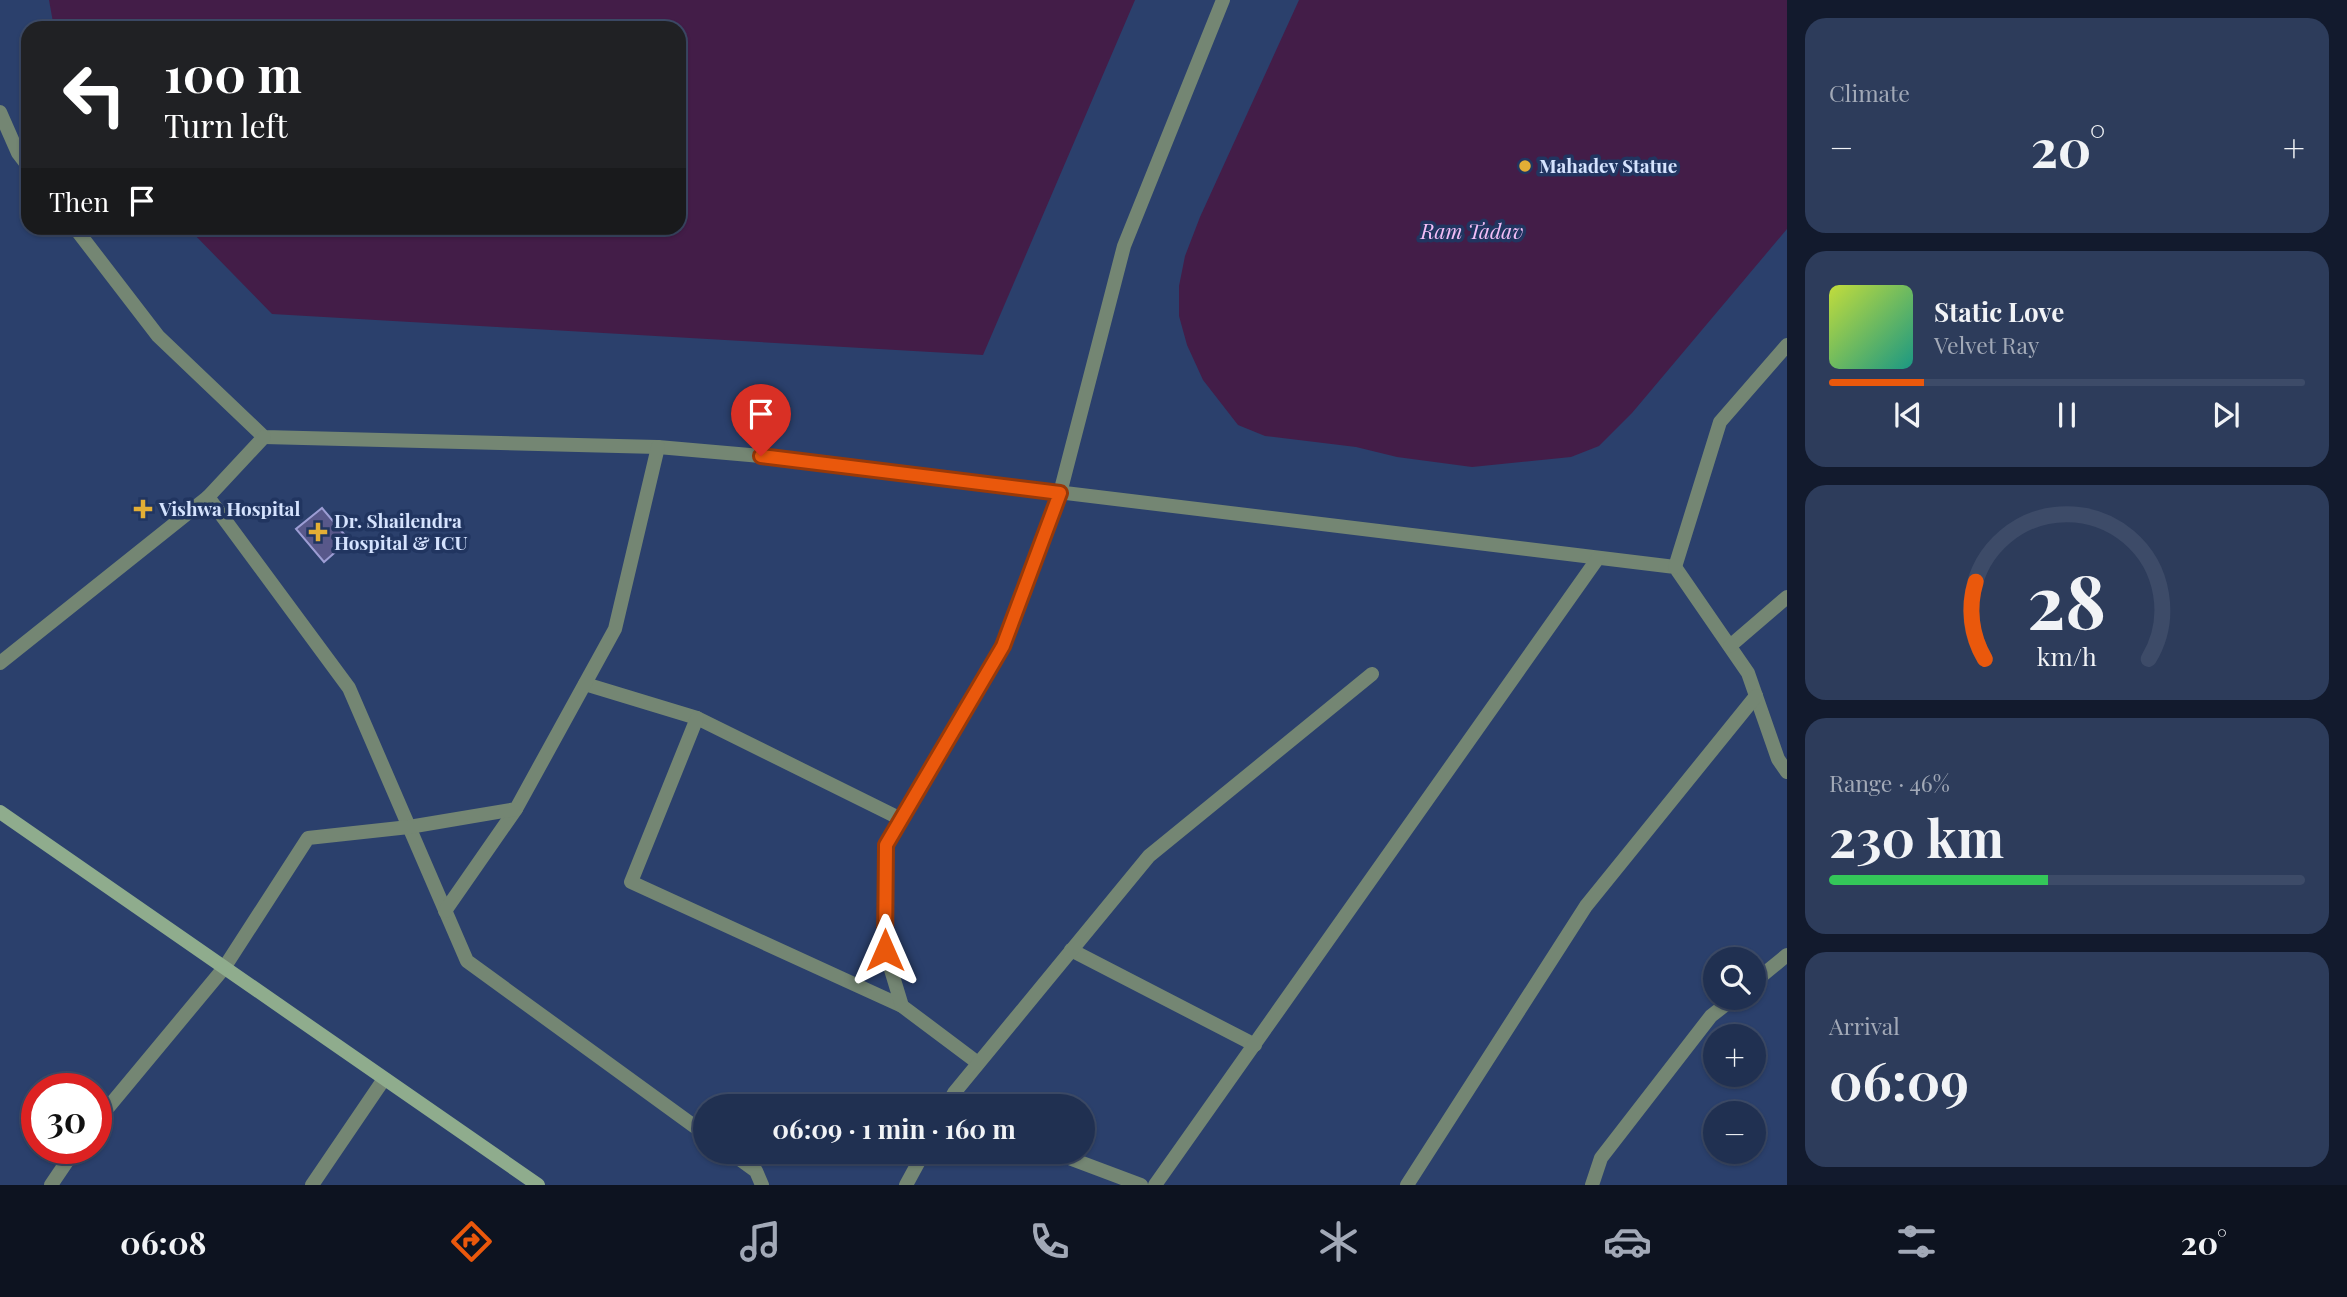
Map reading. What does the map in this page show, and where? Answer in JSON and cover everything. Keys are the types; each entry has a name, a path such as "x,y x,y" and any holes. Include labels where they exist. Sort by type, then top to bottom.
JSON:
{"street":[{"path":"902,1006 885,950 886,845 1003,646 1060,493 1124,246 1223,0"},
{"path":"0,112 21,157"},
{"path":"80,235 158,336 264,437 658,447 761,456 1675,567 1748,673 1778,759 1787,772"},
{"path":"1675,567 1720,422 1787,345"},
{"path":"0,663 208,497 264,437"},
{"path":"445,911 516,809 615,629 658,447"},
{"path":"208,497 349,688 467,961 693,1125"},
{"path":"1155,1185 1598,558"},
{"path":"1730,646 1787,597"},
{"path":"956,1094 978,1063 1149,856 1371,674"},
{"path":"585,684 697,718 901,819"},
{"path":"1407,1185 1586,906 1756,696"},
{"path":"697,718 631,882 902,1006 978,1063"},
{"path":"112,1103 224,968 308,838 409,827 516,809"},
{"path":"0,812 538,1185"},
{"path":"1071,950 1255,1045"},
{"path":"1766,972 1787,955"},
{"path":"1592,1185 1601,1158 1711,1016 1719,1010"},
{"path":"312,1185 384,1079"},
{"path":"51,1185 65,1164"},
{"path":"746,1164 756,1171 762,1185"},
{"path":"906,1185 917,1164"},
{"path":"1085,1164 1141,1185"}],"water":[{"path":"49,0 1135,0 983,355 272,314 195,235 686,235 686,21 53,21"},
{"name":"Ram Tadav","path":"1299,0 1787,0 1787,229 1632,413 1599,446 1571,457 1472,467 1397,457 1356,447 1265,436 1238,425 1203,380 1187,345 1179,316 1179,286 1185,256 1200,217"}],"building":[{"path":"322,508 349,540 324,562 296,529"}],"place":[{"name":"Mahadev Statue","path":"1525,166"},
{"name":"Vishwa Hospital","path":"143,509"},
{"name":"Dr. Shailendra Hospital & ICU","path":"318,532"}],"route":[{"path":"761,456 1060,493 1003,646 886,845 885,950"}]}
